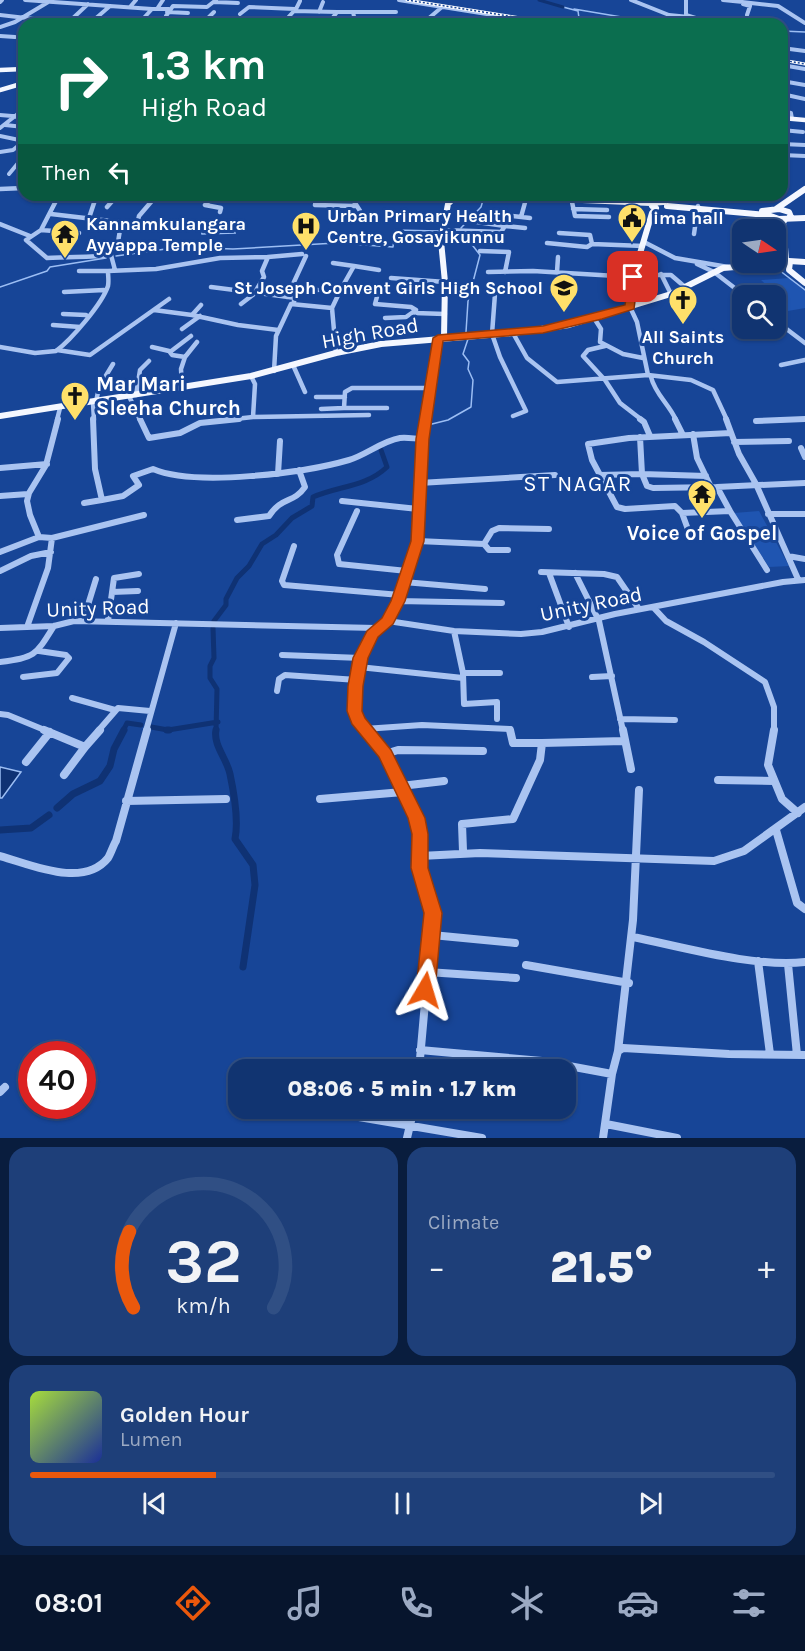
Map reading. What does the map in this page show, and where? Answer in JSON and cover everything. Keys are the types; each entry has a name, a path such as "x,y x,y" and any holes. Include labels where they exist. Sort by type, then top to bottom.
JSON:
{"main road":[{"path":"2,70 18,70"},
{"path":"0,90 18,85"},
{"path":"788,119 805,120"},
{"path":"771,212 805,191"},
{"path":"805,191 790,206 789,216 783,222 784,255 792,273 805,285"},
{"path":"441,337 445,314 445,282 441,230 448,213 448,204 456,201"},
{"path":"562,201 608,205 659,203 805,217"},
{"path":"564,201 608,205"},
{"path":"630,307 634,276 652,213 659,203"},
{"path":"771,212 775,219 789,216"},
{"name":"High Road","path":"786,263 805,262"},
{"name":"High Road","path":"0,416 251,376 336,353 408,340 513,333 559,327 671,294 714,272 732,267"},
{"path":"786,270 805,285"}],"street":[{"path":"25,0 188,13"},
{"path":"73,18 96,0"},
{"path":"130,7 136,0"},
{"path":"157,9 163,0"},
{"path":"399,0 442,4"},
{"path":"424,0 518,18"},
{"path":"631,0 669,15 693,18"},
{"path":"686,0 686,14 689,17"},
{"path":"723,0 750,5 747,15"},
{"path":"742,2 769,0"},
{"path":"0,15 22,18 50,1"},
{"path":"167,18 168,11 175,5 206,7 215,1 238,3"},
{"path":"288,18 300,1"},
{"path":"730,1 778,6 804,21"},
{"path":"273,8 278,2"},
{"path":"319,12 323,2"},
{"path":"414,9 420,3"},
{"path":"428,18 442,4"},
{"path":"96,18 110,6"},
{"path":"240,14 249,7 319,12 396,12"},
{"path":"260,14 265,8"},
{"path":"124,16 144,18 152,9"},
{"path":"0,15 5,11"},
{"path":"332,18 336,11"},
{"path":"208,18 214,12"},
{"path":"353,12 354,18"},
{"path":"11,13 28,14"},
{"path":"797,17 805,16"},
{"path":"0,27 18,20"},
{"path":"0,36 15,37"},
{"path":"788,49 805,51"},
{"path":"788,67 805,69"},
{"path":"788,82 803,85 802,99"},
{"path":"788,112 791,113 792,119"},
{"path":"0,128 18,114"},
{"path":"0,115 18,116"},
{"path":"5,125 18,126"},
{"path":"788,131 803,132"},
{"path":"2,138 18,140"},
{"path":"788,144 805,145"},
{"path":"0,152 14,150 18,146"},
{"path":"788,155 805,156"},
{"path":"9,174 18,163"},
{"path":"0,189 17,189 15,198"},
{"path":"56,201 41,230 26,240 44,257 83,255 90,258 111,255 115,270"},
{"path":"89,218 95,201"},
{"path":"107,207 112,201"},
{"path":"137,225 139,216 152,201"},
{"path":"209,201 205,205 221,208 220,212"},
{"path":"315,201 315,205 354,206"},
{"path":"352,201 362,214"},
{"path":"521,217 529,201"},
{"path":"610,223 608,205 611,201"},
{"path":"572,202 575,216 609,217"},
{"path":"573,209 608,205"},
{"path":"694,234 694,215 698,207"},
{"path":"51,214 119,222 121,224 118,242"},
{"path":"504,215 530,218"},
{"path":"470,221 525,228"},
{"path":"1,223 30,236"},
{"path":"441,230 501,232 505,226"},
{"path":"41,230 79,233"},
{"path":"559,232 590,235 592,244"},
{"path":"547,243 587,247 592,244 603,247 643,244 665,254 728,267"},
{"path":"480,251 509,252 505,272"},
{"path":"79,271 154,271 220,258 304,255 287,297"},
{"path":"241,304 254,294 264,277 261,273 268,257"},
{"path":"557,272 558,257"},
{"path":"691,261 714,272 732,286"},
{"path":"333,263 379,270"},
{"path":"336,353 332,308 354,266"},
{"path":"57,350 74,336 108,284 108,271"},
{"path":"488,272 557,272 634,276 661,274 671,275 685,287"},
{"path":"661,274 671,294"},
{"path":"391,278 445,282"},
{"path":"211,287 296,298"},
{"path":"341,289 377,291 375,304 411,307 415,308 415,313"},
{"path":"64,292 104,290"},
{"path":"274,371 272,350 278,330 291,303 302,290 318,290"},
{"path":"495,294 492,334 500,357 526,409 513,416"},
{"path":"0,347 26,351 57,350 90,355 169,299"},
{"path":"291,303 332,308"},
{"path":"192,315 201,306"},
{"path":"630,307 637,322 644,358 654,389 669,405 683,435"},
{"path":"153,310 278,330"},
{"path":"385,318 406,318 415,313 445,314"},
{"path":"63,314 86,315"},
{"path":"182,329 200,316"},
{"path":"594,318 601,329 599,339 605,346 623,354 644,358"},
{"path":"53,325 80,327"},
{"path":"786,329 805,343"},
{"path":"513,333 527,358 557,382 650,376 692,380 713,390 719,399 734,442 756,484 788,556 802,580"},
{"path":"170,352 191,336"},
{"path":"420,1059 433,913 419,868 420,834 416,818 385,754 364,729 354,711 361,658 376,628 388,621 399,598 418,541 419,483 423,439 441,337"},
{"path":"182,388 181,369 185,357 197,342"},
{"path":"152,346 170,352 172,355 185,357"},
{"path":"605,346 588,350 583,356 605,380 620,404 644,422 650,436"},
{"path":"781,365 805,360"},
{"path":"149,361 140,370 132,396 149,438 180,434 200,423 253,417 369,415"},
{"path":"102,500 95,469 95,402 99,387 112,364"},
{"path":"293,365 305,392"},
{"path":"251,376 255,384 253,417"},
{"path":"76,405 77,387"},
{"path":"344,408 345,392 352,388 432,388"},
{"path":"316,397 345,397"},
{"path":"39,537 30,516 27,504 28,494 43,474 60,408"},
{"path":"321,409 387,408"},
{"path":"756,420 805,419"},
{"path":"690,535 682,513 675,506 625,509 617,507 600,475 588,444 650,436 731,433"},
{"path":"693,434 697,458 706,476 767,570"},
{"path":"640,437 642,474 647,486 653,488 805,483"},
{"path":"84,503 123,496 138,487 139,483 133,477 134,475 153,469 162,474 171,475 240,477 278,474 350,460 400,438 423,439"},
{"path":"278,474 280,441"},
{"path":"734,442 789,441"},
{"path":"801,448 805,457"},
{"path":"0,468 46,464"},
{"path":"237,520 269,516 277,504 300,496 305,487 299,470"},
{"path":"600,475 706,476"},
{"path":"419,483 555,476"},
{"path":"0,496 28,494"},
{"path":"342,501 418,509"},
{"path":"357,511 337,555 339,564 407,571"},
{"path":"682,513 730,512"},
{"path":"768,514 805,514"},
{"path":"0,552 39,537 51,538 144,515"},
{"path":"484,544 492,531 499,528 549,529"},
{"path":"27,627 48,568 51,538"},
{"path":"418,541 484,544 489,550 508,550"},
{"path":"294,546 282,581 284,585 399,598 502,603"},
{"path":"0,571 31,556 51,552"},
{"path":"788,556 805,559"},
{"path":"541,572 617,577 639,609"},
{"path":"549,573 569,627"},
{"path":"575,573 597,618 612,676 631,769"},
{"path":"108,621 113,581 117,576 139,574"},
{"path":"83,621 96,579"},
{"name":"Unity Road","path":"388,621 454,631 521,634 569,627 639,609 802,580"},
{"path":"404,582 485,589"},
{"path":"112,592 138,591"},
{"path":"420,856 463,851 637,857 702,862 726,859 776,830 802,810 782,799 768,765 775,725 774,708 765,681 704,642 673,626 653,607"},
{"name":"Unity Road","path":"0,628 54,626 83,621 376,628"},
{"path":"0,856 71,874 84,873 107,860 113,851 176,623"},
{"path":"0,662 27,660 35,656 54,626"},
{"path":"454,631 464,704 497,702 497,719"},
{"path":"23,677 57,673 69,658 66,655 39,651"},
{"path":"282,655 361,658"},
{"path":"359,668 460,676 500,672"},
{"path":"278,691 279,679 285,675 357,680"},
{"path":"592,677 612,676"},
{"path":"72,698 115,711"},
{"path":"64,775 120,707 150,711"},
{"path":"0,714 8,715 85,747"},
{"path":"620,719 675,720"},
{"path":"364,729 422,725 510,729 513,743 624,741"},
{"path":"26,762 50,732"},
{"path":"463,851 462,824 513,819 540,760 542,743"},
{"path":"385,754 398,750 483,750"},
{"path":"718,780 774,782"},
{"path":"320,799 402,789 444,781"},
{"path":"603,1138 629,983 639,790"},
{"path":"126,801 226,799"},
{"path":"776,830 797,903 805,909"},
{"path":"432,934 515,943"},
{"path":"633,937 758,962 788,964 805,962"},
{"path":"758,962 770,1054"},
{"path":"618,1051 629,1048 664,1052 801,1055 788,964"},
{"path":"526,965 629,983"},
{"path":"427,972 516,978"},
{"path":"420,1050 542,1061 612,1074"},
{"path":"367,1119 482,1138"},
{"path":"407,1138 412,1119"},
{"path":"606,1124 677,1138"}],"shaded area":[{"path":"221,222 231,224 235,233 202,234 200,226"},
{"path":"789,278 805,291 805,308 786,311 786,285 767,285 761,280"},
{"path":"759,511 789,566 769,567 734,513"},
{"path":"0,767 21,772 2,798 0,798"}],"waterway":[{"path":"539,0 563,7"},
{"path":"563,7 578,11 579,18"},
{"path":"574,9 627,18"},
{"path":"788,31 805,32"},
{"path":"461,228 481,207 483,201"},
{"path":"116,256 180,247 233,249 336,243 393,247 395,230 438,231"},
{"path":"463,233 480,255 468,301 466,332"},
{"path":"0,287 47,271 50,267 106,258"},
{"path":"783,273 805,290"},
{"path":"432,424 448,420 471,407 473,380 468,369 469,362 463,354 468,339"},
{"path":"214,621 226,605 226,599 237,578 249,566 262,544 276,535 292,518 312,506 313,497 379,474 387,467 381,450"},
{"path":"213,628 214,658 210,666 210,678 217,689 216,722"},
{"path":"168,730 216,722"},
{"path":"216,722 216,731"},
{"path":"123,731 127,723 141,725"},
{"path":"151,727 168,730"},
{"path":"57,808 73,794 100,781 110,766 114,749 124,730"},
{"path":"216,731 216,741 228,768 233,790 236,815 235,839 253,865 255,885 243,967"},
{"path":"0,830 31,828 49,815"}],"railway":[{"path":"407,0 521,18"},
{"path":"788,61 805,64"}],"place":[{"name":"ima hall","path":"632,244"},
{"name":"Urban Primary Health Centre, Gosayikunnu","path":"306,252"},
{"name":"Kannamkulangara Ayyappa Temple","path":"65,260"},
{"name":"St Joseph Convent Girls High School","path":"564,314"},
{"name":"All Saints Church","path":"683,326"},
{"name":"Mar Mari Sleeha Church","path":"75,422"},
{"name":"Voice of Gospel","path":"702,520"}],"district":[{"name":"ST NAGAR","path":"578,483"}],"route":[{"path":"425,990 434,923 419,868 420,834 416,818 385,754 369,736 354,711 361,658 372,634 376,628 388,621 398,601 418,541 419,483 423,439 438,338 513,333 569,325 630,307 633,277"}]}
